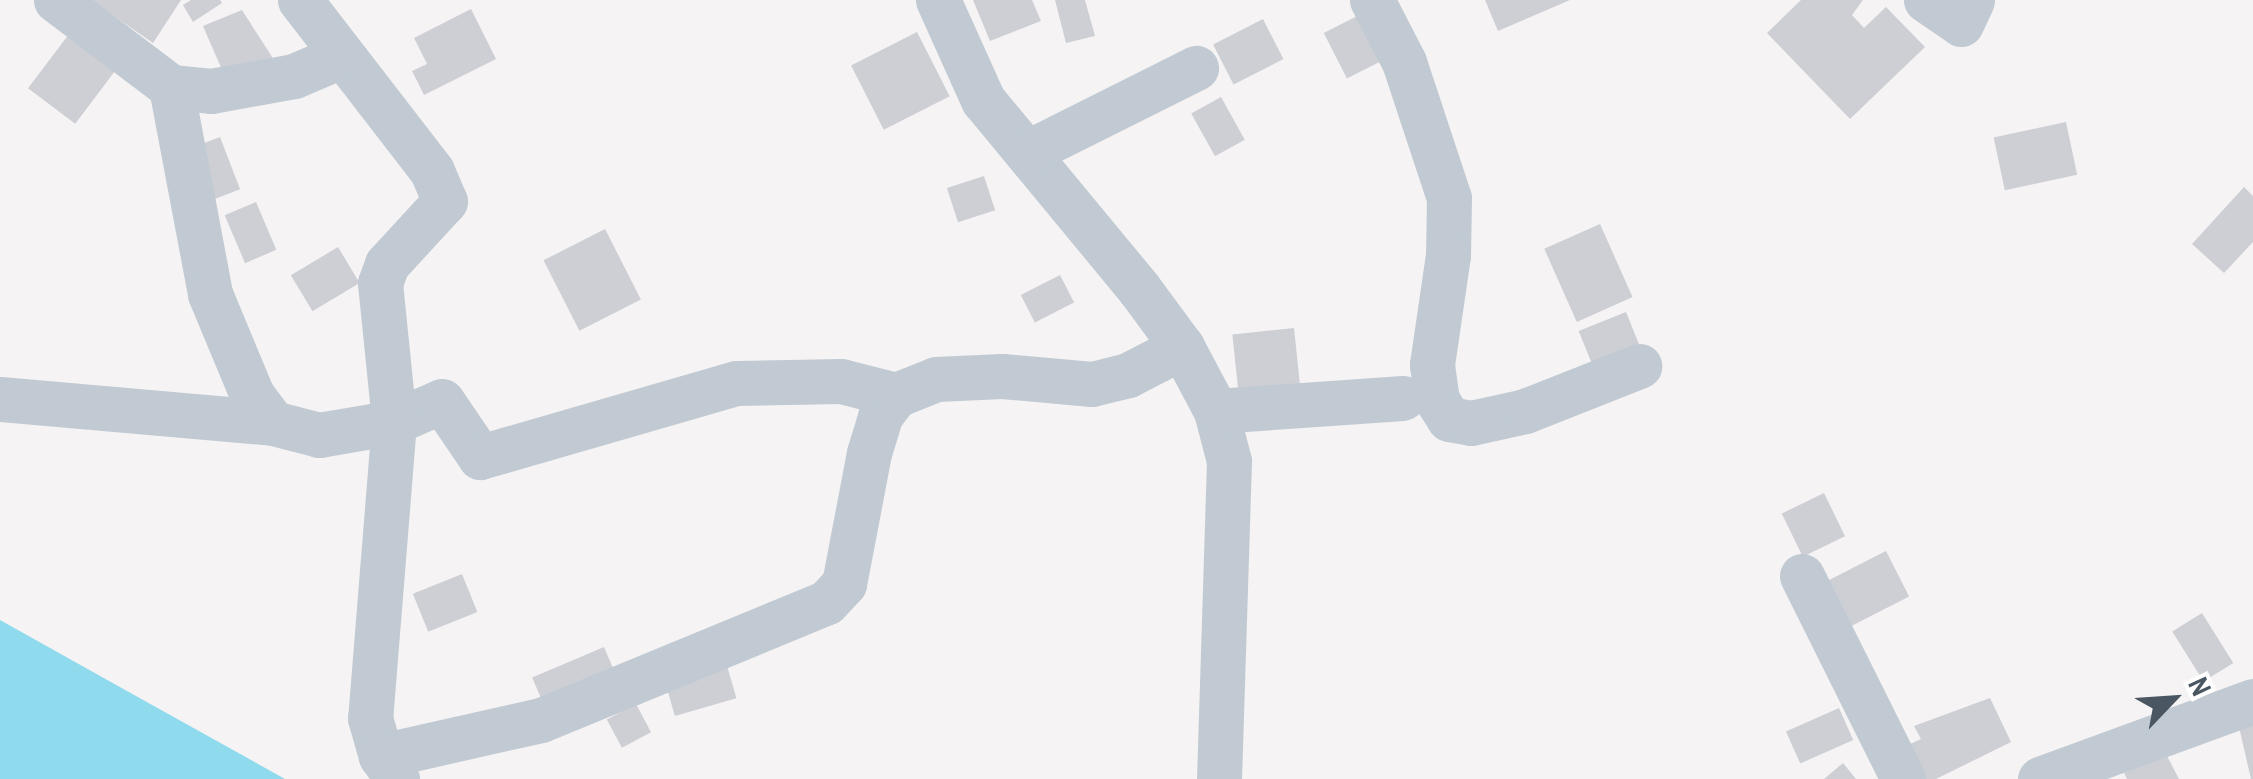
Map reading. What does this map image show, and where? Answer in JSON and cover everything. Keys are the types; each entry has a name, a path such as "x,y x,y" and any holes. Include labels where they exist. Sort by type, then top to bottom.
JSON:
{"street":[{"path":"56,0 171,87 211,91 278,79 341,56"},
{"path":"300,0 432,171 445,201 387,264 380,283 394,422 370,718 389,768 541,720 828,602 844,584 868,453 880,416 896,395 936,379 1002,376 1092,384 1128,375 1182,346"},
{"path":"938,0 983,100 1182,346 1216,411 1229,461 1219,779"},
{"path":"1372,0 1404,62 1449,198 1448,255 1432,365 1437,400 1449,419 1471,423 1525,411 1639,366"},
{"path":"1926,0 1961,24 1972,0"},
{"path":"1028,152 1196,68"},
{"path":"171,87 210,294 252,395 273,423"},
{"path":"0,399 273,423 319,435 394,422 442,402 480,457 737,382 841,381 896,395"},
{"path":"1216,411 1404,398"},
{"path":"1802,576 1902,779"},
{"path":"2040,779 2253,701"}],"water":[{"path":"0,620 127,691 285,779 0,779"}],"building":[{"path":"91,0 181,0 153,43"},
{"path":"191,0 222,3 193,22 183,5"},
{"path":"973,0 1032,0 1041,21 990,41"},
{"path":"1055,0 1085,0 1095,36 1066,43"},
{"path":"1485,0 1570,0 1498,31"},
{"path":"1801,0 1863,0 1852,15 1864,28 1886,7 1925,47 1850,119 1767,33"},
{"path":"471,9 496,59 424,95 412,71 427,64 414,38"},
{"path":"1371,9 1394,54 1347,79 1324,33"},
{"path":"242,10 274,60 226,79 203,26"},
{"path":"1263,19 1283,59 1234,85 1213,44"},
{"path":"917,32 950,96 884,130 851,66"},
{"path":"69,34 116,70 75,124 28,88"},
{"path":"1221,97 1245,140 1215,156 1191,113"},
{"path":"2066,122 2077,175 2005,190 1994,137"},
{"path":"220,137 240,189 210,201 190,148"},
{"path":"984,176 995,210 958,222 947,188"},
{"path":"2244,187 2253,196 2253,242 2224,273 2192,244"},
{"path":"256,202 276,250 245,263 225,215"},
{"path":"1600,224 1633,297 1577,322 1544,249"},
{"path":"605,229 641,299 579,331 544,260"},
{"path":"338,247 360,283 312,311 291,275"},
{"path":"1060,275 1074,303 1035,323 1021,295"},
{"path":"1626,312 1639,344 1592,364 1579,331"},
{"path":"1294,328 1300,384 1238,390 1232,334"},
{"path":"1824,493 1845,536 1803,557 1782,514"},
{"path":"1886,551 1909,596 1841,631 1817,586"},
{"path":"462,574 477,612 428,632 413,594"},
{"path":"2202,613 2233,663 2204,682 2172,632"},
{"path":"604,647 619,683 547,713 532,677"},
{"path":"724,655 736,698 675,716 662,673"},
{"path":"1990,698 2011,742 1936,779 1914,779 1899,749 1921,739 1914,726"},
{"path":"636,704 651,732 622,748 607,719"},
{"path":"1839,708 1853,740 1800,764 1786,732"},
{"path":"2253,724 2253,779 2251,779 2239,727"},
{"path":"2165,752 2179,779 2127,779 2124,773"},
{"path":"1843,763 1856,779 1824,779"}]}
